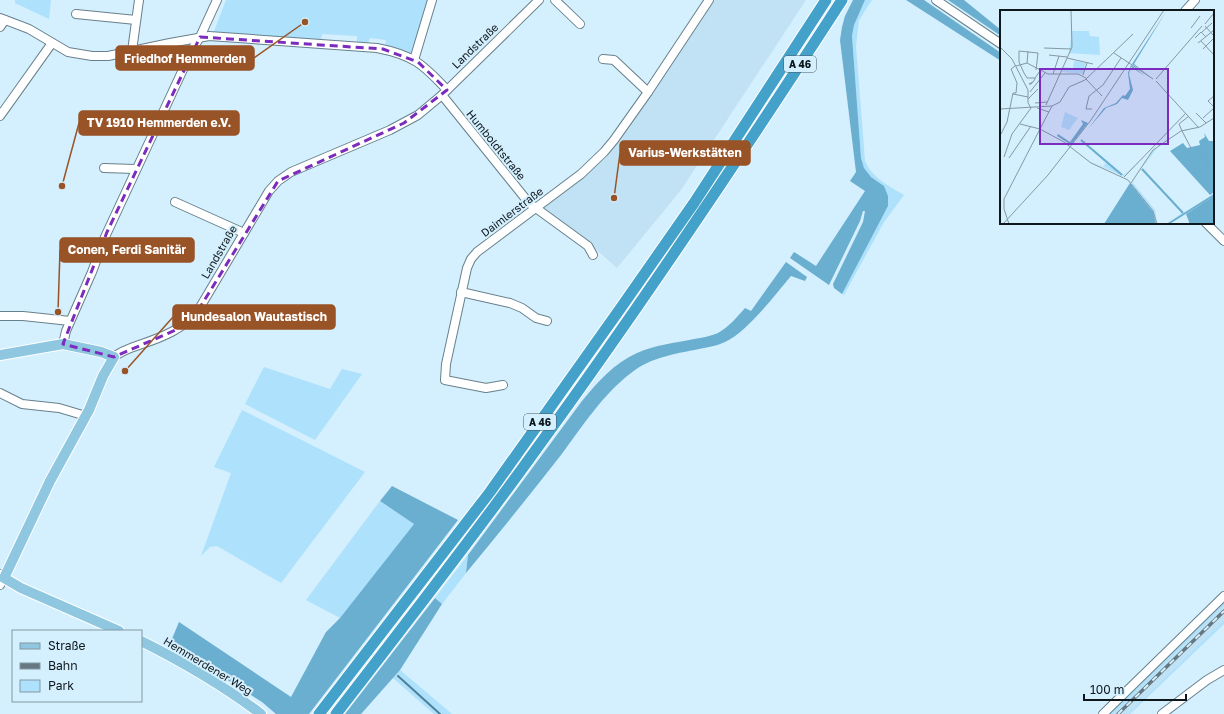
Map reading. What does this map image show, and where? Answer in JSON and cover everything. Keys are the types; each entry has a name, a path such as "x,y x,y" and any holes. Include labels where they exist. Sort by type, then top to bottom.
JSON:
{"highway":[{"name":"A 46","path":"319,714 485,498 620,309 694,203 826,0"},
{"name":"A 46","path":"336,714 500,498 631,317 759,129 842,0"}],"main road":[{"path":"0,355 63,344 101,352 114,357 106,370 86,416 50,481 1,579 117,630"},
{"name":"Hemmerdener Weg","path":"142,642 204,676 261,714"}],"street":[{"path":"132,51 139,0"},
{"path":"63,344 70,321 92,272 105,236 135,169 193,48 200,38 217,0"},
{"path":"414,60 432,0"},
{"name":"Landstraße","path":"114,357 121,352 169,334 192,318 199,309 269,191 282,178 291,172 359,144 404,123 426,109 539,0"},
{"path":"555,0 580,24"},
{"name":"Daimlerstraße","path":"503,385 486,388 445,380 446,364 468,265 474,255 581,174 598,158 614,140 648,92 709,0"},
{"path":"936,0 1000,43"},
{"path":"1186,10 1195,0"},
{"path":"76,14 136,20"},
{"name":"Humboldtstraße","path":"2,22 29,29 72,53 92,56 108,56 200,38 222,37 362,46 390,50 414,60 426,68 529,203 588,246 593,255"},
{"path":"0,116 52,43"},
{"path":"603,59 614,60 648,92"},
{"path":"104,168 135,169"},
{"path":"174,202 244,233"},
{"path":"1207,224 1224,241"},
{"path":"461,292 510,302 536,318 548,321"},
{"path":"0,316 23,316 70,321"},
{"path":"0,393 22,404 59,408 86,416"},
{"path":"1103,714 1224,596"},
{"path":"1162,714 1207,680 1224,670"}],"highlighted area":[{"path":"200,37 383,49 418,62 447,90 404,123 278,181 199,309 180,328 114,357 63,344 107,232"}],"shaded area":[{"path":"715,0 806,0 681,190 617,268 589,243 541,209 583,177 607,156 624,135"},
{"path":"853,0 865,0 854,25 852,36 861,158 864,168 871,177 884,186 888,196 888,206 842,294 834,288 833,284 863,222 865,211 863,211 860,221 829,285 790,258 794,252 816,266 865,191 850,181 856,172 840,40 845,16"},
{"path":"906,0 924,0 1000,52 1000,60"},
{"path":"948,0 964,0 1000,29 1000,35"},
{"path":"786,262 807,277 805,281 791,276 751,322 733,337 719,344 672,355 647,363 621,381 593,411 561,455 466,573 468,555 582,401 606,374 621,362 644,350 665,344 706,337 722,331 733,322 745,308 751,311"},
{"path":"392,486 458,520 309,714 276,714 262,702 226,679 169,646 179,622 291,697 326,632 340,618 414,524 380,501"},
{"path":"435,598 442,604 400,670 361,714 345,714"},
{"path":"1224,606 1224,620 1128,714 1114,714"}],"green space":[{"path":"15,0 51,0 49,19 15,3"},
{"path":"226,0 430,0 413,54 385,46 386,40 370,38 368,43 357,42 357,36 322,34 321,40 213,34"},
{"path":"865,0 872,0 859,20 856,46 865,161 876,177 904,195 884,222 844,295 842,294 888,206 884,186 871,177 864,168 861,158 852,36 854,25"},
{"path":"264,367 330,389 342,369 362,374 315,440 245,404"},
{"path":"242,410 365,472 281,583 217,546 210,547 201,556 231,473 214,467"},
{"path":"380,501 414,524 340,618 306,600"},
{"path":"468,555 466,573 442,604 435,598"},
{"path":"1224,601 1224,606 1114,714 1108,714"},
{"path":"1224,620 1224,624 1130,714 1128,714"},
{"path":"400,670 452,714 434,714 393,678"}],"waterway":[{"path":"398,676 440,714"}],"railway":[{"path":"1118,714 1224,611"}],"place":[{"name":"Friedhof Hemmerden","path":"305,22"},
{"name":"TV 1910 Hemmerden e.V.","path":"62,186"},
{"name":"Varius-Werkstätten","path":"614,198"},
{"name":"Conen, Ferdi Sanitär","path":"58,312"},
{"name":"Hundesalon Wautastisch","path":"125,371"}]}
